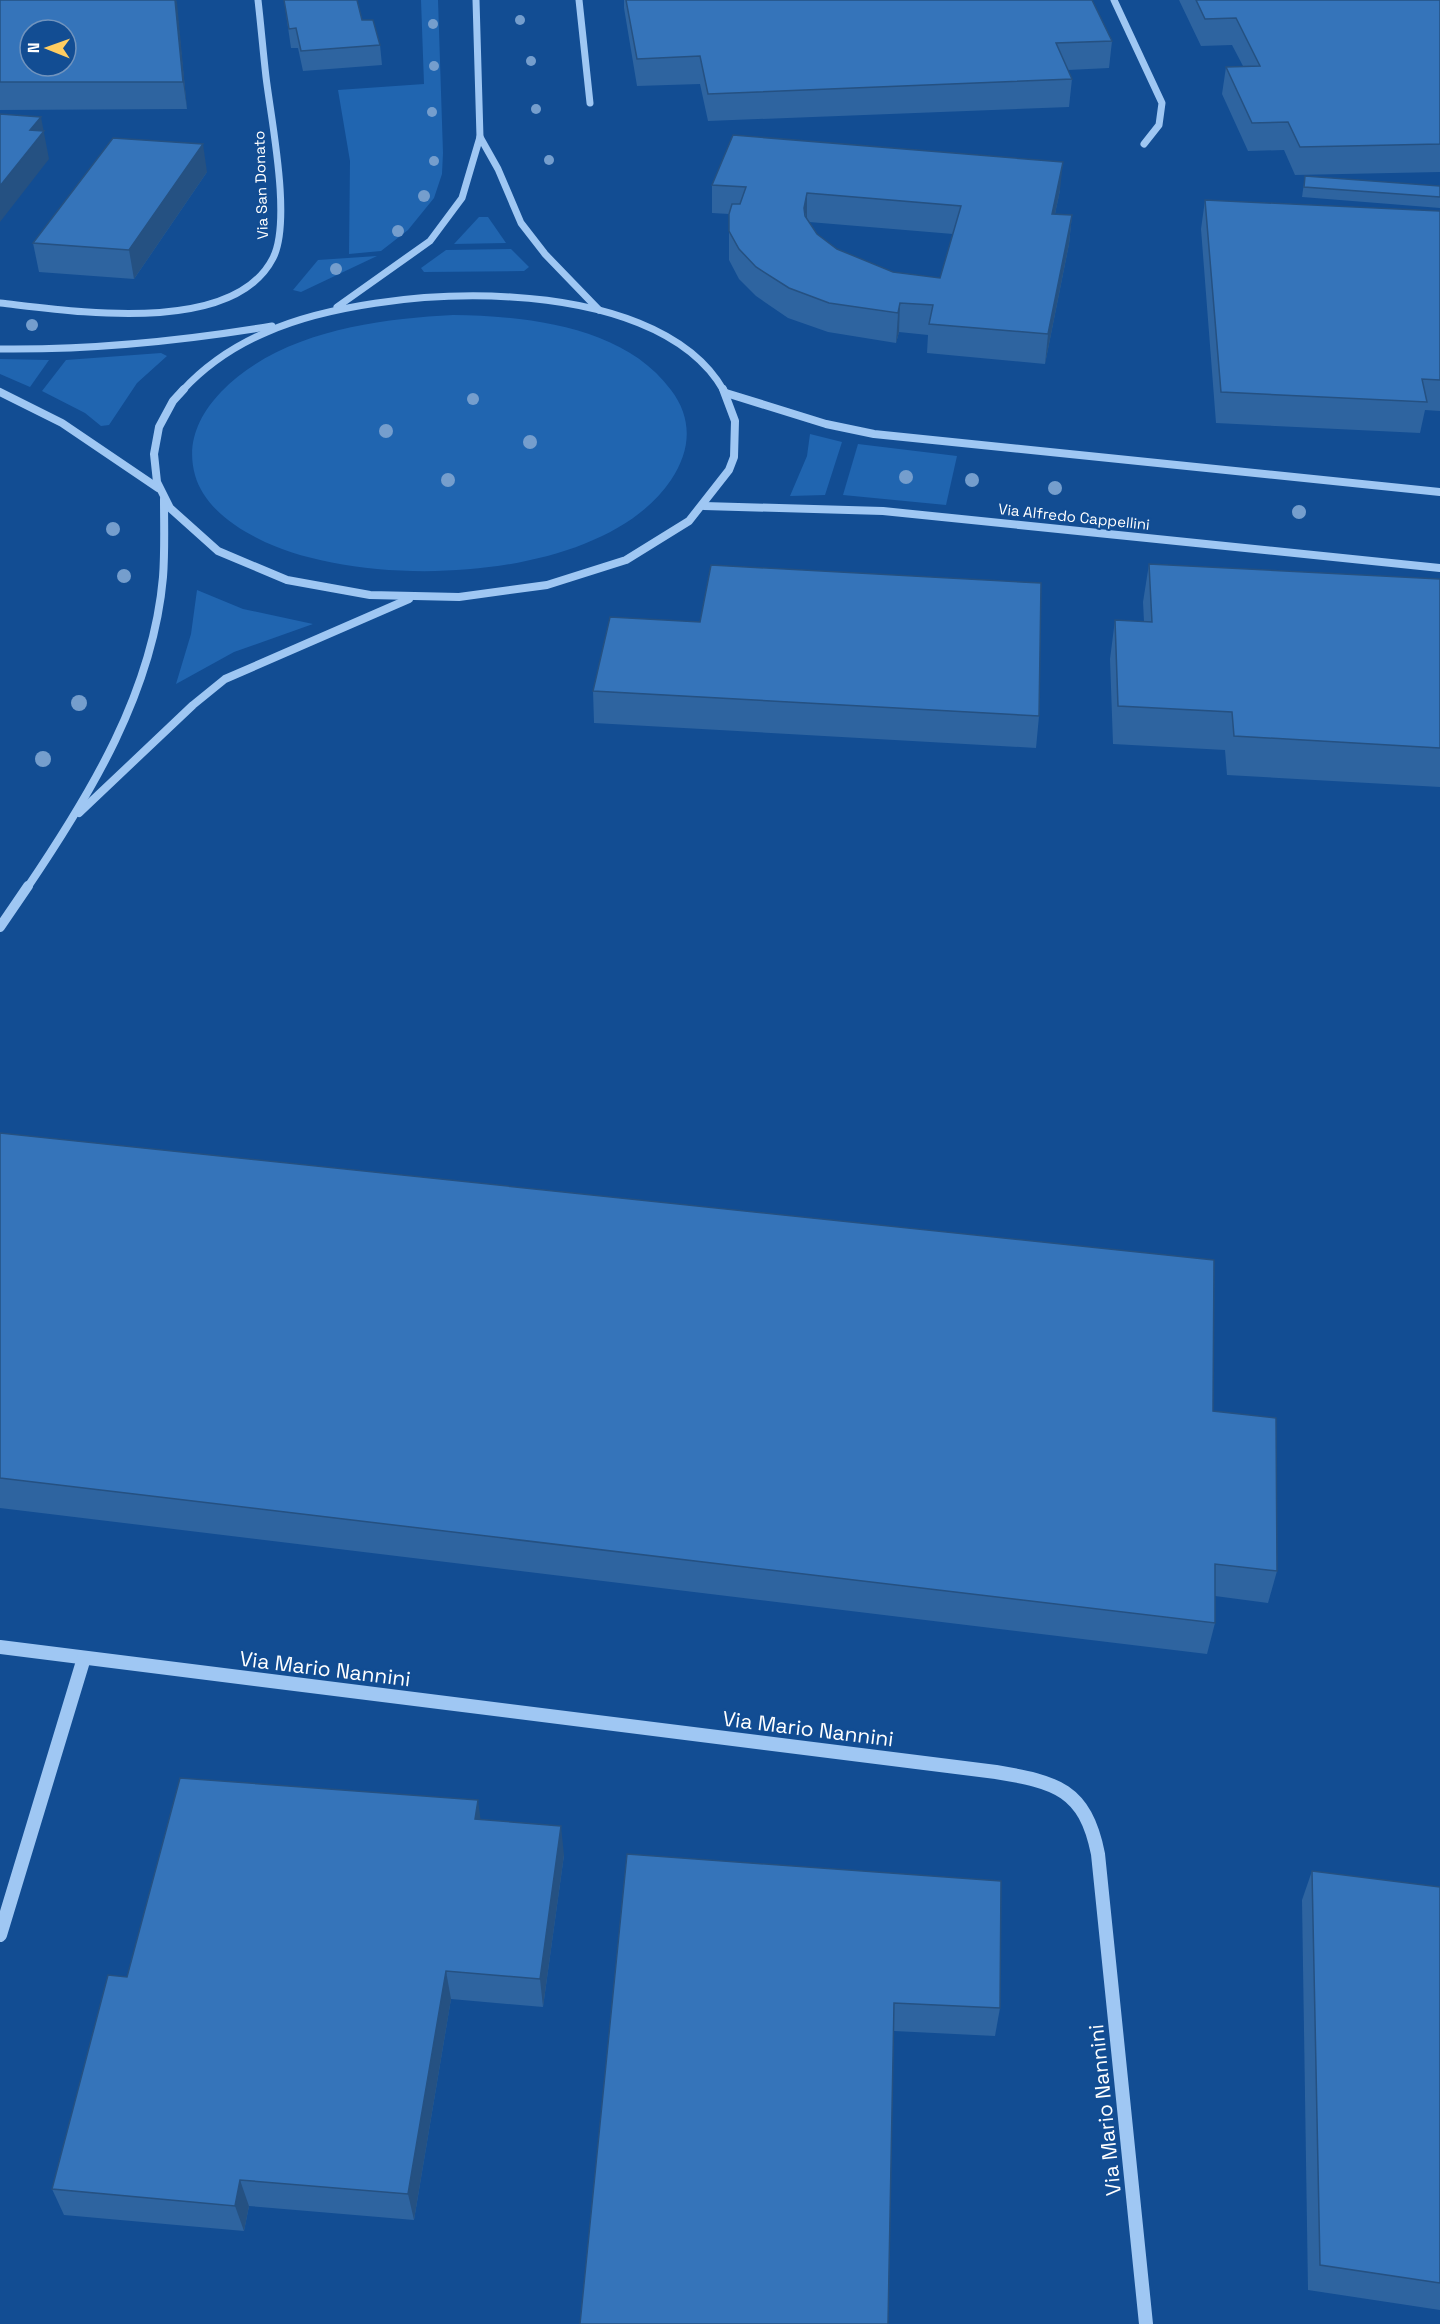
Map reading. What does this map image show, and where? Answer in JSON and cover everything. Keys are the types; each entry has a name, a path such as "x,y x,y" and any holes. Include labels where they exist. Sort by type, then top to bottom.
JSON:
{"street":[{"name":"Via San Donato","path":"0,303 132,314 188,309 215,303 256,280 267,267 278,242 276,154 258,0"},
{"path":"329,312 430,241 445,224 466,189 480,137 476,0"},
{"path":"579,0 590,103"},
{"path":"1114,0 1162,103 1163,116 1157,130 1144,144"},
{"path":"480,137 498,169 521,223 545,254 601,313"},
{"path":"468,294 537,299 601,313 646,328 684,350 704,366 726,393 737,423 735,454 721,485 704,506 676,530 640,552 573,578 495,594 413,597 344,592 302,584 264,572 230,557 201,540 180,520 164,499 153,467 156,435 164,414 179,394 204,370 235,349 296,322 329,312 397,299 468,294"},
{"path":"0,349 91,349 163,343 296,322"},
{"path":"0,392 51,416 97,444 160,489"},
{"path":"726,393 826,424 882,435 1440,492"},
{"path":"0,927 73,820 134,702 156,621 163,577 164,499"},
{"name":"Via Alfredo Cappellini","path":"704,506 883,511 1440,568"},
{"path":"73,820 193,705 225,679 413,597"},
{"name":"Via Mario Nannini","path":"0,1647 996,1772 1047,1781 1075,1796 1088,1815 1101,1877 1146,2324"},
{"path":"0,1935 84,1658"}],"shaded area":[{"path":"421,0 438,0 442,174 434,198 408,230 381,251 349,254 350,161 338,90 424,84"},
{"path":"479,217 488,217 506,243 454,244"},
{"path":"511,249 529,267 524,271 424,272 421,268 446,250"},
{"path":"377,256 301,292 293,290 318,260"},
{"path":"453,315 511,318 572,329 601,338 627,351 651,368 678,401 686,423 686,446 678,469 671,480 637,515 591,541 536,559 476,569 415,571 355,566 301,555 257,538 237,527 204,495 195,475 193,463 193,441 196,430 213,401 244,372 271,355 299,342 330,332 392,320"},
{"path":"161,353 167,356 137,383 109,425 101,426 85,413 42,391 66,360"},
{"path":"0,359 49,360 30,387 0,374"},
{"path":"810,434 842,442 825,495 790,496 807,456"},
{"path":"858,444 957,456 946,505 843,495"},
{"path":"197,590 243,609 313,624 234,652 176,684 191,634"}],"building":[{"path":"0,0 175,0 183,82 0,82"},
{"path":"284,0 357,0 362,20 373,20 380,45 301,51 296,28 289,29"},
{"path":"626,0 1092,0 1112,41 1056,43 1072,79 708,94 700,56 637,59"},
{"path":"1196,0 1440,0 1440,144 1300,147 1288,122 1252,123 1226,67 1260,66 1236,18 1205,19"},
{"path":"0,114 41,117 30,130 44,131 0,186"},
{"path":"733,135 1063,162 1052,214 1072,215 1048,334 929,324 933,305 900,303 898,313 829,303 789,288 756,267 739,249 729,231 729,214 732,204 740,204 746,187 712,185","holes":["807,193 961,206 940,278 893,272 837,249 817,234 805,216 804,208"]},
{"path":"113,138 203,144 129,250 33,243"},
{"path":"1305,176 1440,186 1440,197 1304,187"},
{"path":"1205,200 1440,211 1440,380 1422,379 1427,402 1221,392"},
{"path":"1149,564 1440,579 1440,748 1234,736 1232,712 1118,706 1115,620 1152,622"},
{"path":"711,565 1041,583 1039,716 593,691 610,617 700,622"},
{"path":"0,1133 1214,1260 1213,1411 1276,1418 1277,1571 1215,1564 1215,1623 0,1478"},
{"path":"180,1778 478,1800 475,1819 561,1826 540,1979 446,1971 408,2194 240,2180 235,2206 52,2189 108,1975 127,1977"},
{"path":"627,1854 1001,1881 1000,2008 894,2003 888,2324 580,2324"},
{"path":"1312,1871 1440,1887 1440,2283 1320,2265"}]}
